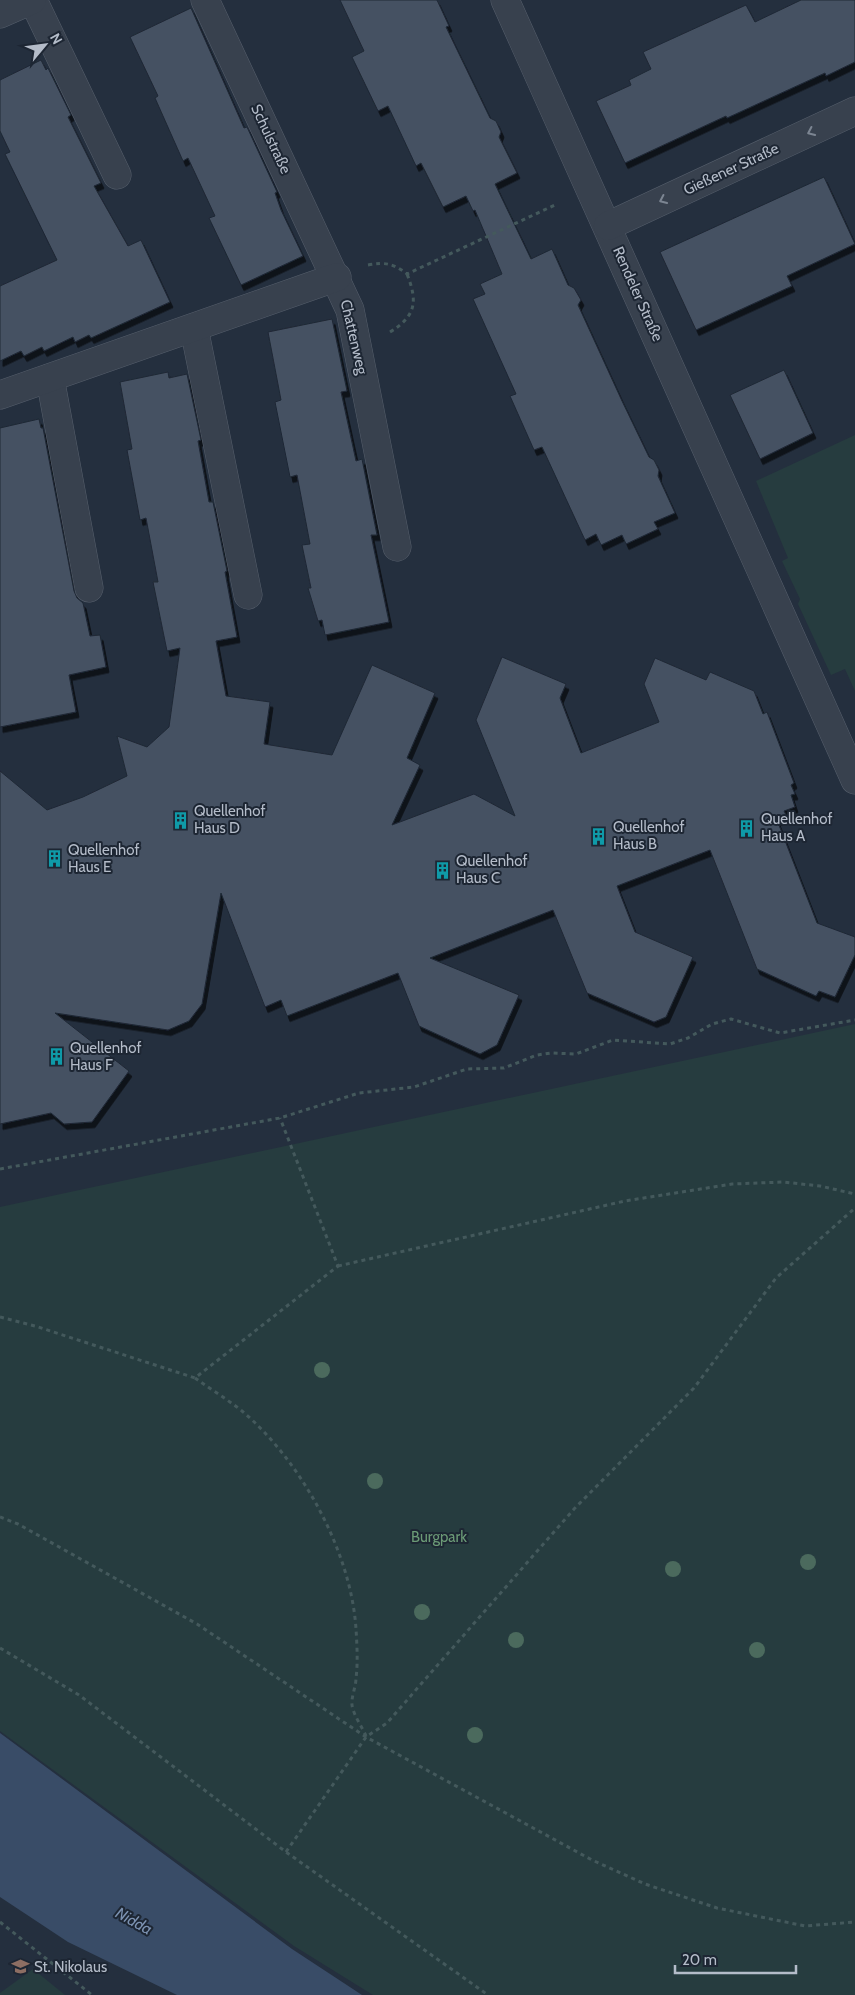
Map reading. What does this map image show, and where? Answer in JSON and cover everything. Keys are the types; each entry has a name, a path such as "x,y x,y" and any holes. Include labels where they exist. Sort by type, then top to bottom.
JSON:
{"street":[{"path":"0,14 32,0 117,175"},
{"name":"Schulstraße","path":"205,0 337,277"},
{"name":"Rendeler Straße","path":"505,0 855,780"},
{"name":"Gießener Straße","path":"608,226 855,111"},
{"path":"0,395 337,277"},
{"name":"Chattenweg","path":"337,277 350,310 397,547"},
{"path":"194,328 248,595"},
{"path":"50,378 89,588"}],"path":[{"path":"407,274 590,188"},
{"path":"337,277 365,266 384,262 395,265 407,274 413,289 414,305 406,322 359,353"},
{"path":"0,1169 280,1118 359,1093 414,1087 467,1069 504,1068 551,1053 576,1054 613,1040 670,1044 688,1038 712,1024 731,1019 780,1032 855,1020"},
{"path":"280,1118 338,1266"},
{"path":"195,1378 338,1266 625,1201 732,1184 783,1182 820,1186 855,1194"},
{"path":"286,1852 366,1737 387,1723 574,1509 694,1388 776,1278 855,1208"},
{"path":"0,1317 36,1326 195,1378 242,1411 294,1467 310,1493 331,1535 350,1586 356,1628 357,1678 352,1705 366,1737"},
{"path":"0,1517 18,1524 197,1624 366,1737 592,1860 645,1884 717,1908 805,1926 855,1922"},
{"path":"0,1648 79,1695 286,1852 488,1995"},
{"path":"0,1922 92,1995"}],"green space":[{"path":"855,435 855,691 845,669 831,675 798,604 800,599 782,561 788,558 756,481"},
{"name":"Burgpark","path":"855,1024 855,1995 373,1995 294,1946 0,1731 0,1207"},
{"path":"33,1969 65,1995 0,1995 0,1993"}],"water":[{"name":"Nidda","path":"0,1733 292,1949 362,1995 177,1995 68,1942 0,1897"}],"building":[{"path":"340,0 437,0 449,26 446,27 490,118 496,121 501,132 499,137 517,173 495,184 531,259 552,249 568,285 574,288 581,300 578,305 622,401 649,457 654,460 659,470 658,476 675,513 654,522 658,529 626,544 622,535 601,545 596,534 585,540 542,447 534,450 510,396 516,394 473,299 485,294 480,284 502,274 475,210 473,211 466,196 443,207 421,163 416,166 388,106 378,111 352,57 364,51"},
{"path":"801,0 855,0 855,62 826,76 825,73 727,118 726,116 625,163 596,101 631,85 629,80 651,69 643,52 746,5 755,22"},
{"path":"191,8 244,128 247,127 277,192 275,193 281,210 303,256 241,285 209,218 215,216 188,158 183,161 155,98 158,96 130,37"},
{"path":"41,60 46,70 48,68 71,115 68,117 101,183 94,186 128,246 141,240 170,302 91,338 89,335 75,342 73,337 44,351 42,347 24,356 21,351 0,361 0,286 57,260 5,154 10,152 0,131 0,80"},
{"path":"824,177 855,244 787,276 792,286 696,330 660,252"},
{"path":"332,319 347,391 341,392 356,461 362,459 377,535 371,535 389,622 325,635 322,620 318,621 308,588 311,588 302,545 310,544 297,475 290,477 275,402 281,400 268,332"},
{"path":"784,370 813,433 760,459 730,395"},
{"path":"168,372 169,378 187,374 201,440 198,441 209,502 213,502 227,571 225,572 237,637 216,641 226,696 270,702 264,744 332,755 372,665 435,693 407,758 420,765 392,825 474,794 515,816 476,720 502,657 566,684 560,698 581,753 659,722 644,684 655,658 706,680 710,672 754,691 763,714 767,712 794,783 791,785 795,794 791,795 795,807 784,811 787,817 777,820 817,923 855,937 855,955 835,997 819,991 816,996 757,969 710,850 617,886 635,932 693,957 666,1017 654,1022 587,993 553,910 430,958 519,995 497,1045 480,1054 419,1026 398,973 287,1016 281,1000 265,1007 221,893 202,1004 189,1021 168,1030 55,1013 129,1071 92,1122 64,1124 51,1113 0,1124 0,771 47,810 83,797 127,776 117,736 147,747 169,727 180,648 167,651 153,582 158,582 146,518 140,520 127,450 132,449 120,382"},
{"path":"39,419 41,428 43,428 74,591 77,598 83,603 90,636 100,635 106,667 69,675 76,712 0,727 0,428"}],"place":[{"name":"Quellenhof Haus D","path":"180,820"},
{"name":"Quellenhof Haus A","path":"747,828"},
{"name":"Quellenhof Haus B","path":"599,836"},
{"name":"Quellenhof Haus E","path":"54,859"},
{"name":"Quellenhof Haus C","path":"442,870"},
{"name":"Quellenhof Haus F","path":"56,1057"},
{"name":"St. Nikolaus","path":"20,1967"}]}
